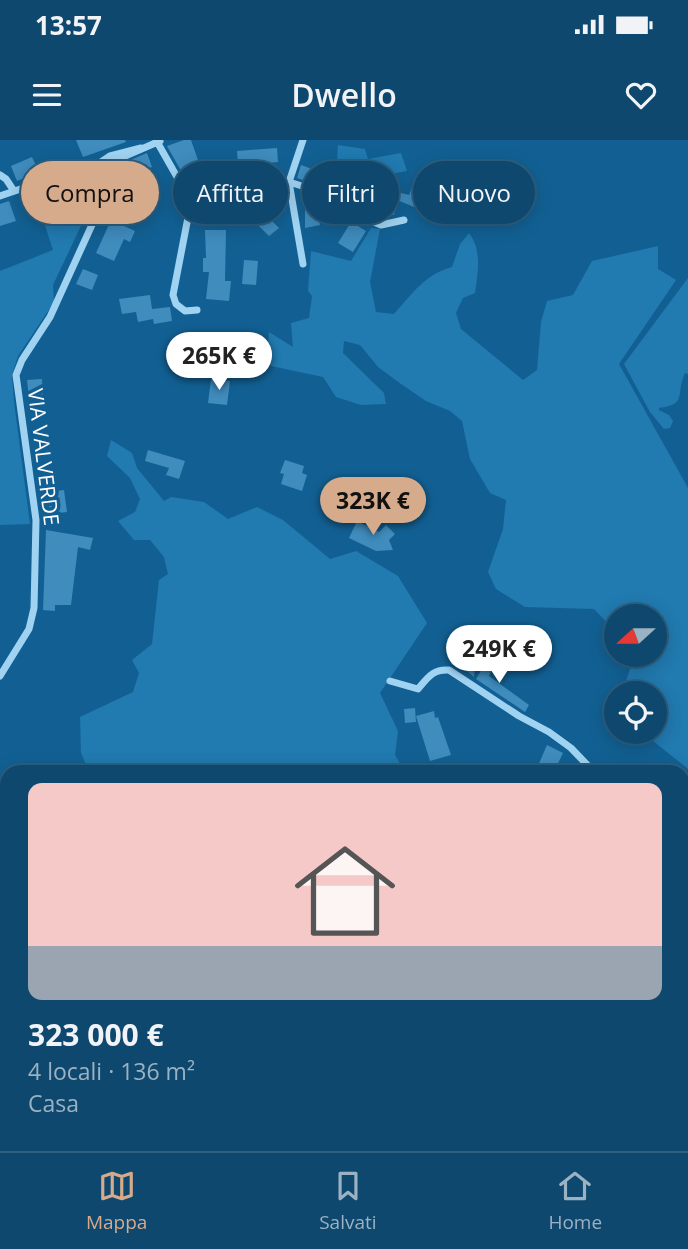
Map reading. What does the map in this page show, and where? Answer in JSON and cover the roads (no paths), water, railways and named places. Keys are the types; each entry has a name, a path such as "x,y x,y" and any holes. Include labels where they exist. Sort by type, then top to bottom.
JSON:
{"street":[{"path":"112,161 159,140 189,198 190,207 173,295 176,304 185,311 197,310"},
{"path":"303,140 289,182 303,264"},
{"path":"102,161 110,156 141,148"},
{"path":"0,175 14,191"},
{"path":"289,182 318,191 357,215 381,225 404,220"},
{"path":"0,196 21,188"},
{"name":"VIA VALVERDE","path":"0,676 29,629 34,607 36,520 16,375 22,360 50,317 92,224"},
{"path":"390,681 418,689 438,669 449,670 519,716 549,732 571,748 587,765"}]}
